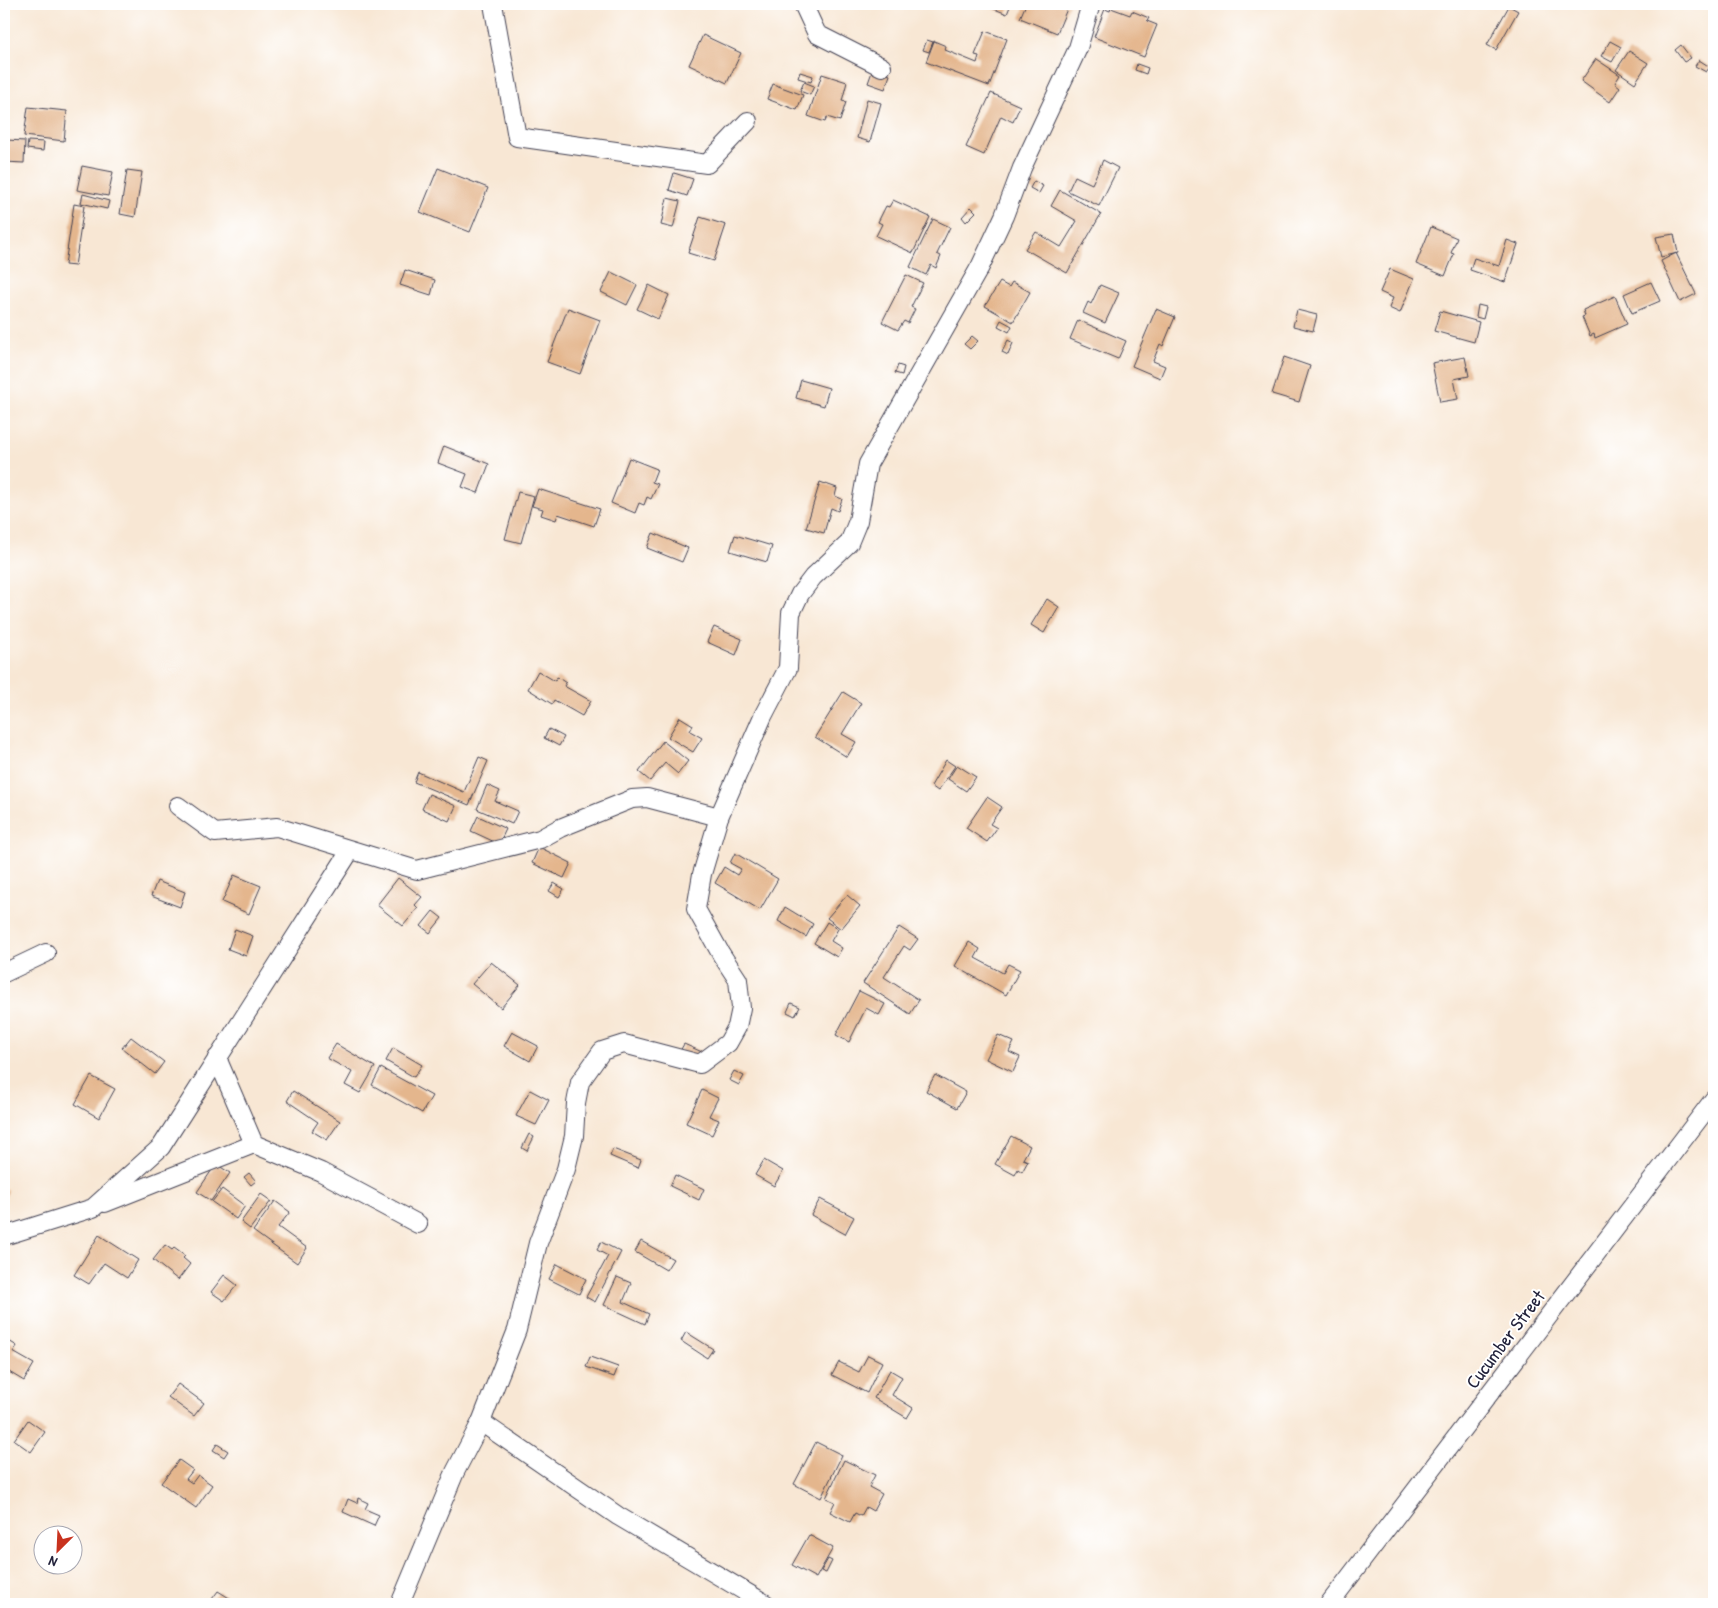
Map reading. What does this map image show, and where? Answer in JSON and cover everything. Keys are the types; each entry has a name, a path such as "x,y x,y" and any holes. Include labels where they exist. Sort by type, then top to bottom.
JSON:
{"street":[{"path":"493,4 518,137 707,164 748,121"},
{"path":"803,4 818,34 882,67"},
{"path":"400,1604 455,1472 481,1422 517,1330 538,1243 566,1169 574,1136 576,1103 580,1082 602,1051 611,1047 624,1044 700,1064 728,1043 737,1027 741,1008 738,980 696,909 702,874 719,817 763,716 788,668 791,613 800,594 849,543 858,521 868,464 980,268 1004,216 1022,168 1078,48 1091,4"},
{"path":"178,806 215,833 277,827 350,851 417,870 540,839 560,828 632,799 647,798 719,817"},
{"path":"93,1208 161,1147 350,851"},
{"path":"4,973 46,953"},
{"path":"217,1058 254,1144 321,1172 418,1224"},
{"name":"Cucumber Street","path":"1329,1604 1714,1099"},
{"path":"4,1236 93,1208 254,1144"},
{"path":"481,1422 618,1516 766,1604"}],"building":[{"path":"111,4 144,4 144,6 111,6"},
{"path":"982,4 1011,4 1007,14"},
{"path":"1026,4 1069,4 1057,33 1020,18"},
{"path":"1509,6 1518,11 1496,50 1487,45"},
{"path":"1111,8 1130,15 1132,11 1149,18 1147,21 1157,25 1144,57 1094,37 1105,9 1110,11"},
{"path":"985,31 1007,39 989,86 926,62 934,41 946,46 945,50 977,63 979,56 975,55"},
{"path":"703,35 741,53 727,83 689,65"},
{"path":"927,40 933,42 929,52 923,50"},
{"path":"1610,41 1621,47 1612,62 1601,56"},
{"path":"1681,45 1691,58 1684,62 1675,50"},
{"path":"1629,51 1648,63 1635,83 1616,70"},
{"path":"1596,59 1620,75 1615,83 1620,87 1610,102 1581,81"},
{"path":"1699,60 1710,67 1706,72 1695,66"},
{"path":"1137,64 1148,68 1146,74 1135,70"},
{"path":"873,69 890,75 885,89 868,83"},
{"path":"800,72 813,76 811,82 798,78"},
{"path":"822,74 847,82 842,101 846,102 840,121 827,117 825,122 808,116"},
{"path":"804,82 814,86 810,95 800,91"},
{"path":"773,84 803,95 797,110 767,99"},
{"path":"991,93 1020,106 1013,122 1001,116 984,155 966,147"},
{"path":"867,99 881,103 870,142 857,138"},
{"path":"28,107 67,111 64,141 24,136"},
{"path":"6,140 25,141 24,163 5,162"},
{"path":"28,141 44,142 43,151 27,149"},
{"path":"1103,160 1118,168 1099,206 1068,191 1075,176 1092,184"},
{"path":"82,166 113,172 108,196 77,190"},
{"path":"438,168 488,188 470,232 420,212"},
{"path":"127,170 142,172 135,217 120,214"},
{"path":"674,173 693,179 687,196 669,190"},
{"path":"1034,181 1043,186 1039,193 1030,188"},
{"path":"1060,190 1101,214 1067,273 1025,249 1036,232 1061,247 1077,221 1051,206"},
{"path":"83,194 109,201 107,209 81,203"},
{"path":"667,198 680,201 673,228 661,225"},
{"path":"893,200 930,217 913,253 876,236 882,224 878,222 886,206 889,207"},
{"path":"74,204 84,206 75,266 65,265"},
{"path":"971,207 976,212 966,222 962,217"},
{"path":"700,217 726,225 714,261 688,253"},
{"path":"933,219 950,227 937,254 941,256 936,268 931,265 926,275 910,267"},
{"path":"1431,227 1457,238 1451,253 1454,254 1445,276 1416,264"},
{"path":"1674,234 1678,253 1661,257 1656,237"},
{"path":"1507,240 1518,244 1505,282 1470,270 1474,258 1499,266"},
{"path":"1676,253 1696,294 1680,302 1661,261"},
{"path":"1390,269 1414,279 1400,313 1389,308 1393,298 1380,292"},
{"path":"405,270 435,280 431,295 400,285"},
{"path":"611,272 637,285 627,305 601,292"},
{"path":"906,275 923,283 911,307 915,309 908,323 904,321 898,330 882,322"},
{"path":"1000,282 1009,287 1012,282 1030,292 1013,322 985,306"},
{"path":"1651,282 1660,301 1632,313 1624,294"},
{"path":"649,285 669,295 658,319 637,309"},
{"path":"1100,285 1119,293 1105,323 1083,313 1088,302 1091,304"},
{"path":"1615,296 1627,324 1595,338 1594,334 1590,336 1582,317 1585,316 1583,310"},
{"path":"1478,305 1486,307 1483,319 1476,317"},
{"path":"568,308 600,320 580,374 547,362"},
{"path":"1156,309 1175,317 1163,346 1160,344 1153,361 1165,366 1160,378 1132,366"},
{"path":"1297,310 1317,315 1313,331 1293,326"},
{"path":"1440,311 1479,322 1474,342 1434,331"},
{"path":"1001,320 1012,326 1009,332 998,326"},
{"path":"1078,320 1126,341 1118,359 1070,339"},
{"path":"972,336 978,341 970,349 964,344"},
{"path":"1008,340 1013,343 1008,355 1002,352"},
{"path":"1284,357 1310,366 1299,402 1272,394"},
{"path":"1465,357 1469,376 1454,379 1458,399 1440,402 1432,363"},
{"path":"898,365 904,367 902,375 895,373"},
{"path":"801,380 829,388 824,406 796,398"},
{"path":"444,446 489,464 478,493 462,487 467,474 438,463"},
{"path":"629,458 657,469 652,482 658,484 651,499 647,497 644,505 639,503 635,513 611,503"},
{"path":"820,482 837,488 835,496 842,499 838,511 831,508 824,533 806,528"},
{"path":"538,489 600,509 594,526 558,514 556,520 541,515 543,509 532,506"},
{"path":"518,492 534,496 521,543 505,539"},
{"path":"653,533 688,548 682,562 647,548"},
{"path":"735,535 772,546 767,562 730,551"},
{"path":"1047,599 1059,607 1044,633 1031,625"},
{"path":"714,627 742,639 736,655 707,642"},
{"path":"538,671 555,681 557,677 566,683 564,686 591,701 582,716 554,700 552,704 528,689"},
{"path":"843,692 861,703 842,734 856,742 847,757 815,737"},
{"path":"680,717 693,725 690,731 702,738 693,752 668,737"},
{"path":"549,729 564,737 559,746 544,738"},
{"path":"663,741 688,761 678,774 665,763 650,781 639,772"},
{"path":"479,757 488,761 469,805 414,782 418,772 464,792"},
{"path":"946,760 955,766 938,791 931,786"},
{"path":"957,765 976,777 966,791 948,779"},
{"path":"487,785 500,791 495,801 518,811 512,824 477,809"},
{"path":"429,794 456,806 449,821 422,809"},
{"path":"987,797 1002,807 990,824 997,828 987,842 966,828"},
{"path":"478,816 506,829 499,844 471,831"},
{"path":"539,847 571,863 564,878 532,863"},
{"path":"735,853 778,879 760,910 715,883 724,867 737,875 741,869 730,863"},
{"path":"234,875 261,886 249,914 222,902"},
{"path":"398,878 422,897 415,905 418,908 403,926 377,905"},
{"path":"157,881 185,892 180,907 151,896"},
{"path":"554,883 564,889 559,897 549,891"},
{"path":"847,895 860,906 841,929 827,918"},
{"path":"785,907 813,924 806,937 778,921"},
{"path":"433,911 442,918 430,933 421,926"},
{"path":"827,922 838,929 831,941 842,948 837,957 814,943"},
{"path":"899,927 918,939 910,950 904,946 884,977 919,1000 910,1014 863,983"},
{"path":"235,929 253,936 246,956 228,949"},
{"path":"969,942 980,949 975,958 1003,973 1008,964 1020,970 1006,995 955,966"},
{"path":"491,962 520,985 501,1008 472,984"},
{"path":"859,991 885,1004 879,1015 866,1008 849,1042 836,1035"},
{"path":"791,1003 800,1007 795,1016 787,1012"},
{"path":"512,1032 538,1046 530,1061 504,1046"},
{"path":"998,1035 1014,1042 1009,1052 1020,1057 1013,1072 986,1059"},
{"path":"131,1037 164,1062 155,1074 122,1048"},
{"path":"336,1044 375,1067 360,1093 345,1085 352,1072 327,1058"},
{"path":"684,1044 702,1052 698,1059 680,1051"},
{"path":"393,1048 422,1065 414,1077 386,1061"},
{"path":"381,1068 432,1096 422,1113 372,1085"},
{"path":"734,1071 744,1076 739,1085 729,1080"},
{"path":"935,1075 966,1092 957,1108 926,1091"},
{"path":"91,1076 115,1089 99,1118 75,1104"},
{"path":"530,1090 549,1100 536,1125 516,1116"},
{"path":"702,1090 718,1098 709,1116 719,1120 712,1135 686,1123"},
{"path":"293,1091 340,1121 327,1140 312,1131 318,1122 287,1101"},
{"path":"529,1134 534,1137 527,1151 522,1148"},
{"path":"1011,1136 1030,1146 1023,1159 1028,1161 1022,1172 1018,1169 1015,1175 995,1164"},
{"path":"613,1149 641,1160 638,1168 610,1156"},
{"path":"764,1160 783,1171 774,1186 755,1175"},
{"path":"216,1164 230,1173 211,1201 197,1192"},
{"path":"249,1173 256,1181 251,1185 244,1177"},
{"path":"675,1175 704,1189 699,1200 670,1186"},
{"path":"4,1189 8,1191 4,1199"},
{"path":"222,1189 245,1206 236,1219 212,1202"},
{"path":"261,1194 271,1201 250,1229 241,1222"},
{"path":"820,1199 854,1217 845,1234 811,1215"},
{"path":"275,1201 290,1212 278,1227 307,1248 297,1263 253,1231"},
{"path":"99,1235 138,1260 127,1278 104,1263 89,1284 74,1275"},
{"path":"641,1241 673,1259 666,1270 635,1252"},
{"path":"601,1242 621,1252 595,1302 586,1297 608,1256 597,1250"},
{"path":"165,1245 172,1250 174,1248 185,1256 183,1258 190,1264 178,1280 153,1260"},
{"path":"557,1264 586,1279 579,1294 549,1279"},
{"path":"224,1275 237,1285 224,1301 211,1292"},
{"path":"617,1277 631,1283 623,1302 649,1314 645,1324 604,1305"},
{"path":"686,1332 713,1349 707,1358 681,1341"},
{"path":"4,1338 17,1346 13,1352 34,1364 24,1381 4,1369"},
{"path":"868,1355 882,1362 867,1393 832,1375 839,1362 859,1372"},
{"path":"590,1357 618,1367 614,1377 586,1367"},
{"path":"890,1370 902,1377 892,1395 913,1408 907,1418 874,1398"},
{"path":"178,1384 204,1403 194,1416 168,1397"},
{"path":"28,1420 45,1432 31,1452 14,1440"},
{"path":"816,1442 842,1455 821,1498 794,1484"},
{"path":"217,1444 228,1451 224,1457 213,1450"},
{"path":"179,1460 193,1470 186,1479 192,1483 198,1475 212,1485 196,1508 161,1483"},
{"path":"844,1460 875,1475 869,1487 882,1494 873,1511 866,1507 861,1516 855,1513 850,1522 830,1512 835,1502 826,1498"},
{"path":"358,1498 368,1503 365,1509 379,1515 374,1526 343,1512 348,1499 357,1503"},
{"path":"809,1535 833,1548 816,1578 792,1565"},
{"path":"828,1559 832,1561 826,1573 821,1571"},
{"path":"218,1591 239,1604 220,1604 212,1599"}]}
